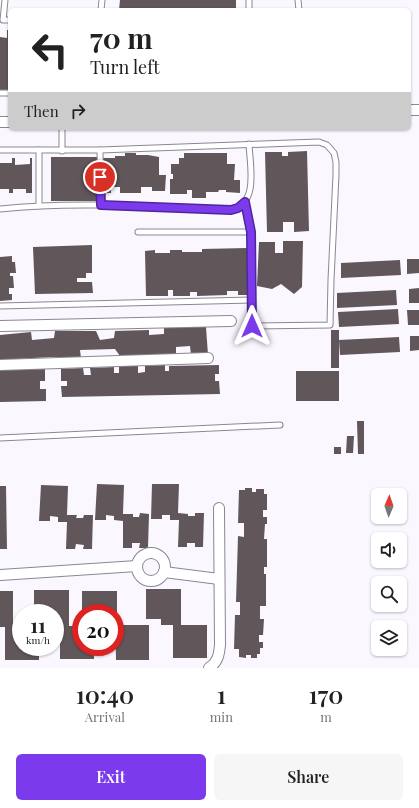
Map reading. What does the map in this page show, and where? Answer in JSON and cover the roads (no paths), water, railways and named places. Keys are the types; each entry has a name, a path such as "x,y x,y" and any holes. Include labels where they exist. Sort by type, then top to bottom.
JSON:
{"street":[{"path":"0,326 231,321"},
{"path":"0,365 208,358"},
{"path":"209,668 214,665 219,657 220,645 219,508"},
{"path":"154,554 162,559 165,568 164,572 158,579 150,581 141,578 138,574 138,561 141,557 154,554"},
{"path":"0,575 137,566"},
{"path":"164,572 219,579"}],"lane":[{"path":"5,0 2,20 8,20"},
{"path":"62,130 62,151"},
{"path":"0,150 62,151 319,142 327,144 334,153 336,175 330,325 252,326 251,232 245,202"},
{"path":"0,209 39,206 101,205 231,210 238,208 249,196 251,185 249,144"},
{"path":"39,150 39,206"},
{"path":"100,150 101,205"},
{"path":"138,232 251,232"},
{"path":"0,306 252,300"},
{"path":"0,438 280,425"}]}
